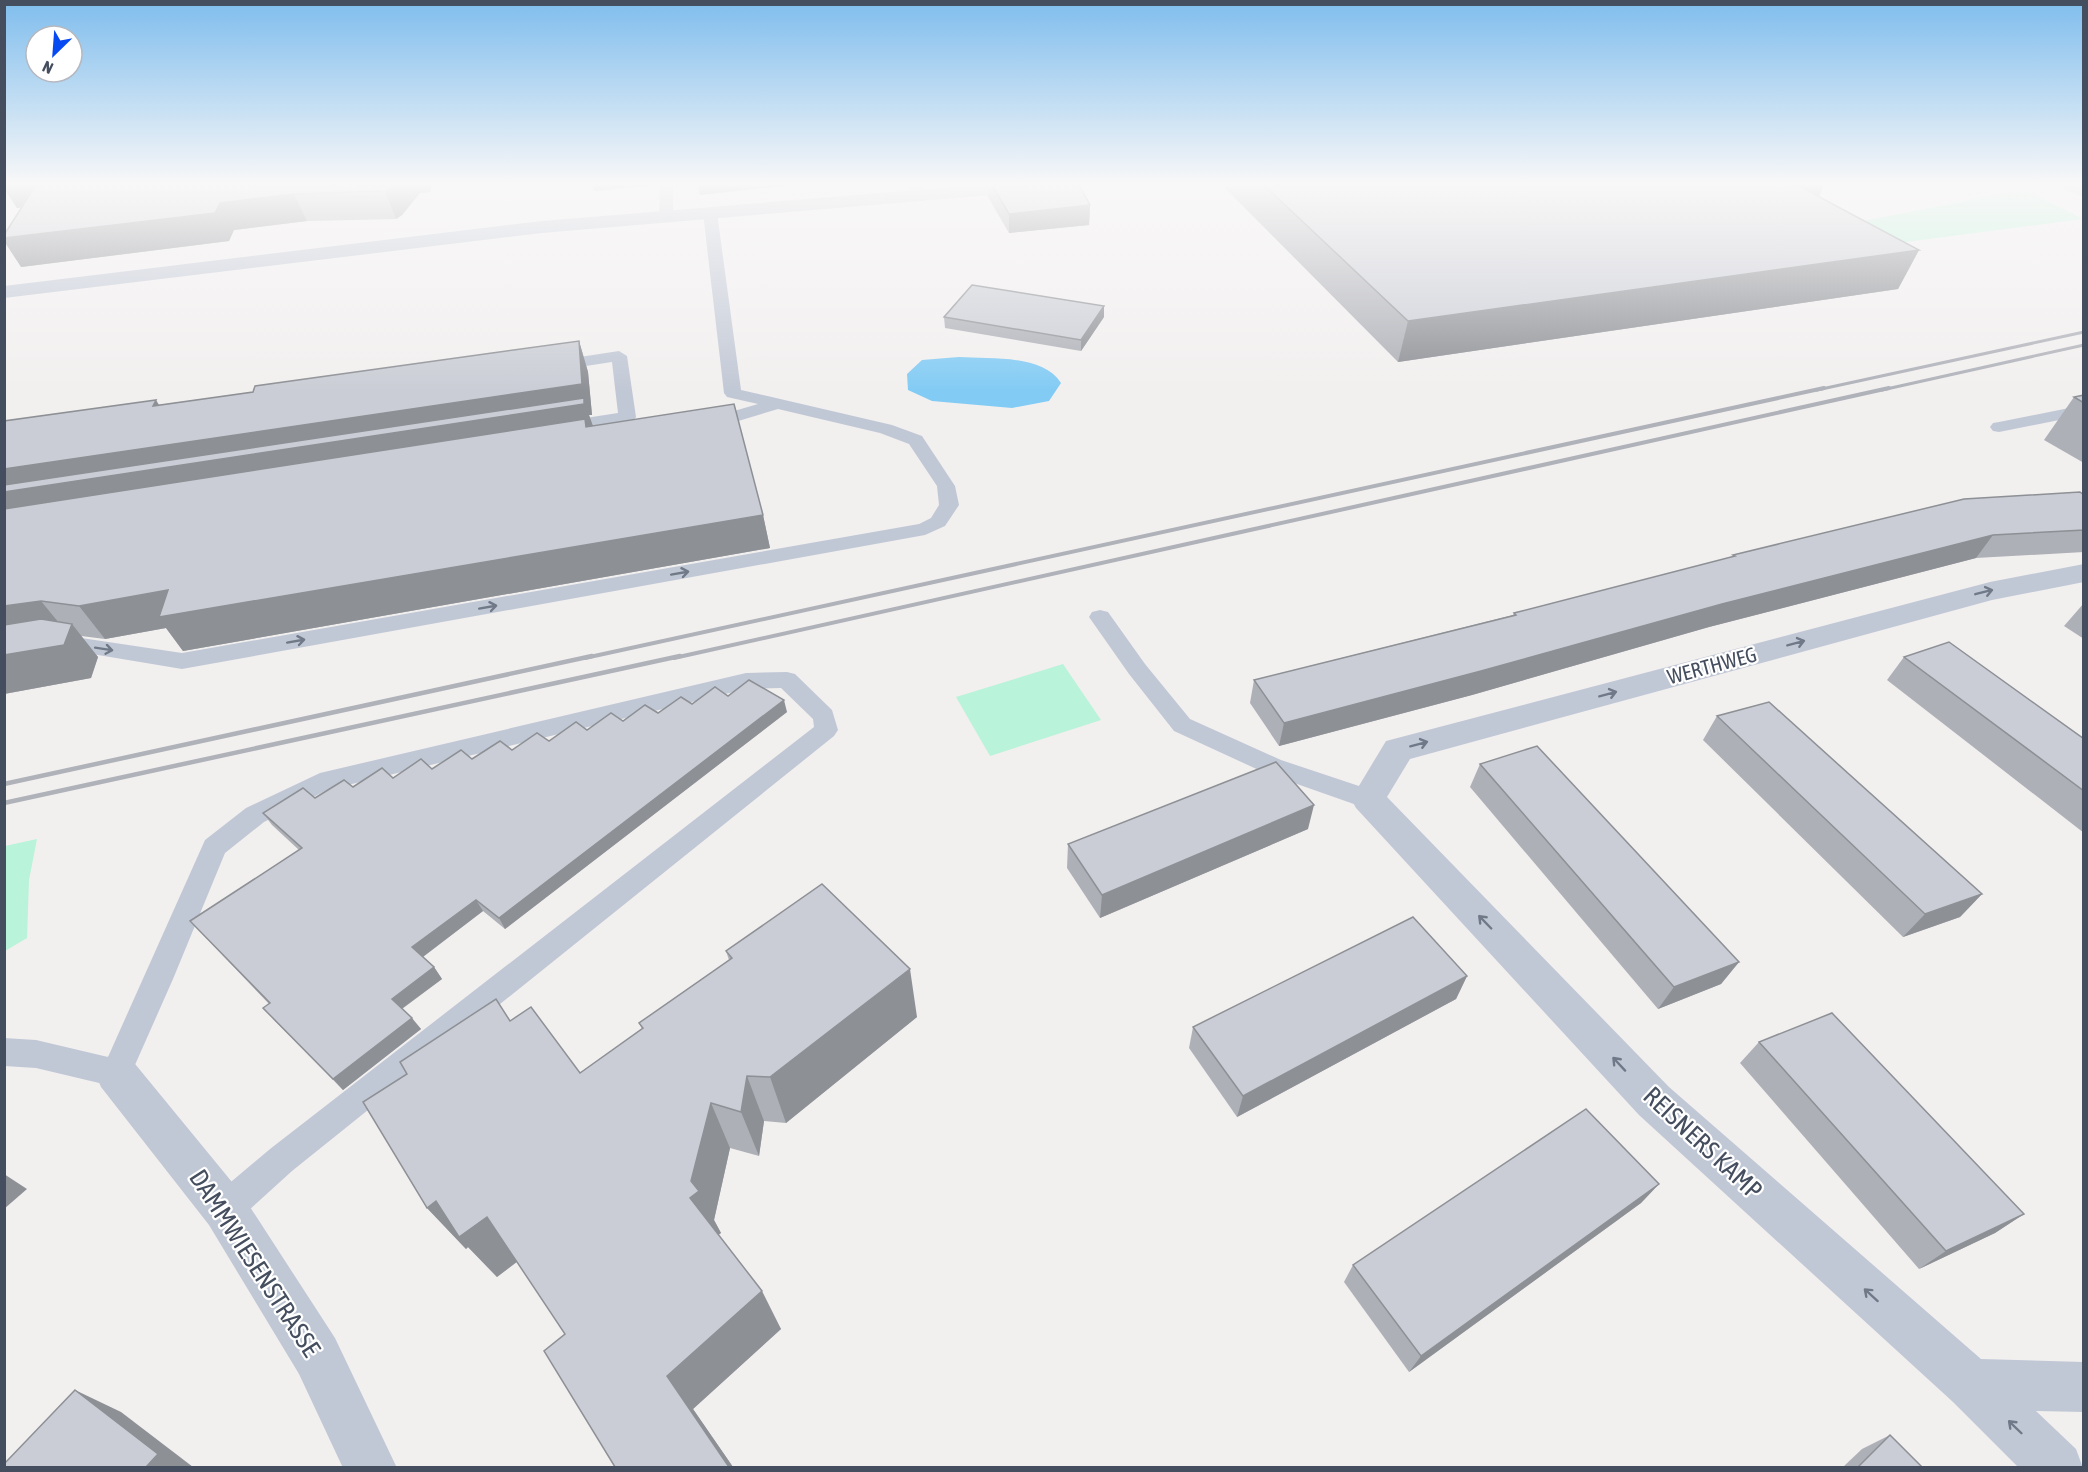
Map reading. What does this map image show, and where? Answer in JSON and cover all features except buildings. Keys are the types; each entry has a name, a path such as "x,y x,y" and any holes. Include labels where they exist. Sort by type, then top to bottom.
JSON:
{"street":[{"path":"4,292 321,254"},
{"name":"WERTHWEG","path":"1368,799 1398,750 1990,591 2084,573"},
{"name":"REISNERS KAMP","path":"1368,799 1654,1101 1971,1384 2057,1467"},
{"name":"DAMMWIESENSTRASSE","path":"116,1073 225,1209 317,1356 371,1467"},
{"path":"1971,1384 2084,1387"}],"lane":[{"path":"4,654 68,643 182,661 925,530 938,522 949,504 946,486 916,440 886,429 733,393 715,254"},
{"path":"536,368 619,356 627,417 545,429"},
{"path":"691,428 777,403"},
{"path":"1999,427 2084,410"},
{"path":"1100,617 1137,669 1182,725 1272,766 1368,799"},
{"path":"4,1052 36,1054 116,1073 159,979 214,847 255,814 320,782 746,681 787,680 824,716 826,730 281,1160 225,1209"}],"green space":[{"path":"1063,664 1101,720 990,756 956,697"},
{"path":"37,839 29,880 27,938 5,951 5,846"}],"water":[{"path":"959,357 1000,358 1029,363 1042,367 1061,383 1049,401 1012,408 932,401 908,390 907,374 922,360"}],"railway":[{"path":"1817,390 2084,332"},
{"path":"1882,390 2084,345"},
{"path":"585,658 1824,388"},
{"path":"674,658 1889,388"},
{"path":"4,784 592,656"},
{"path":"4,803 680,656"}]}
